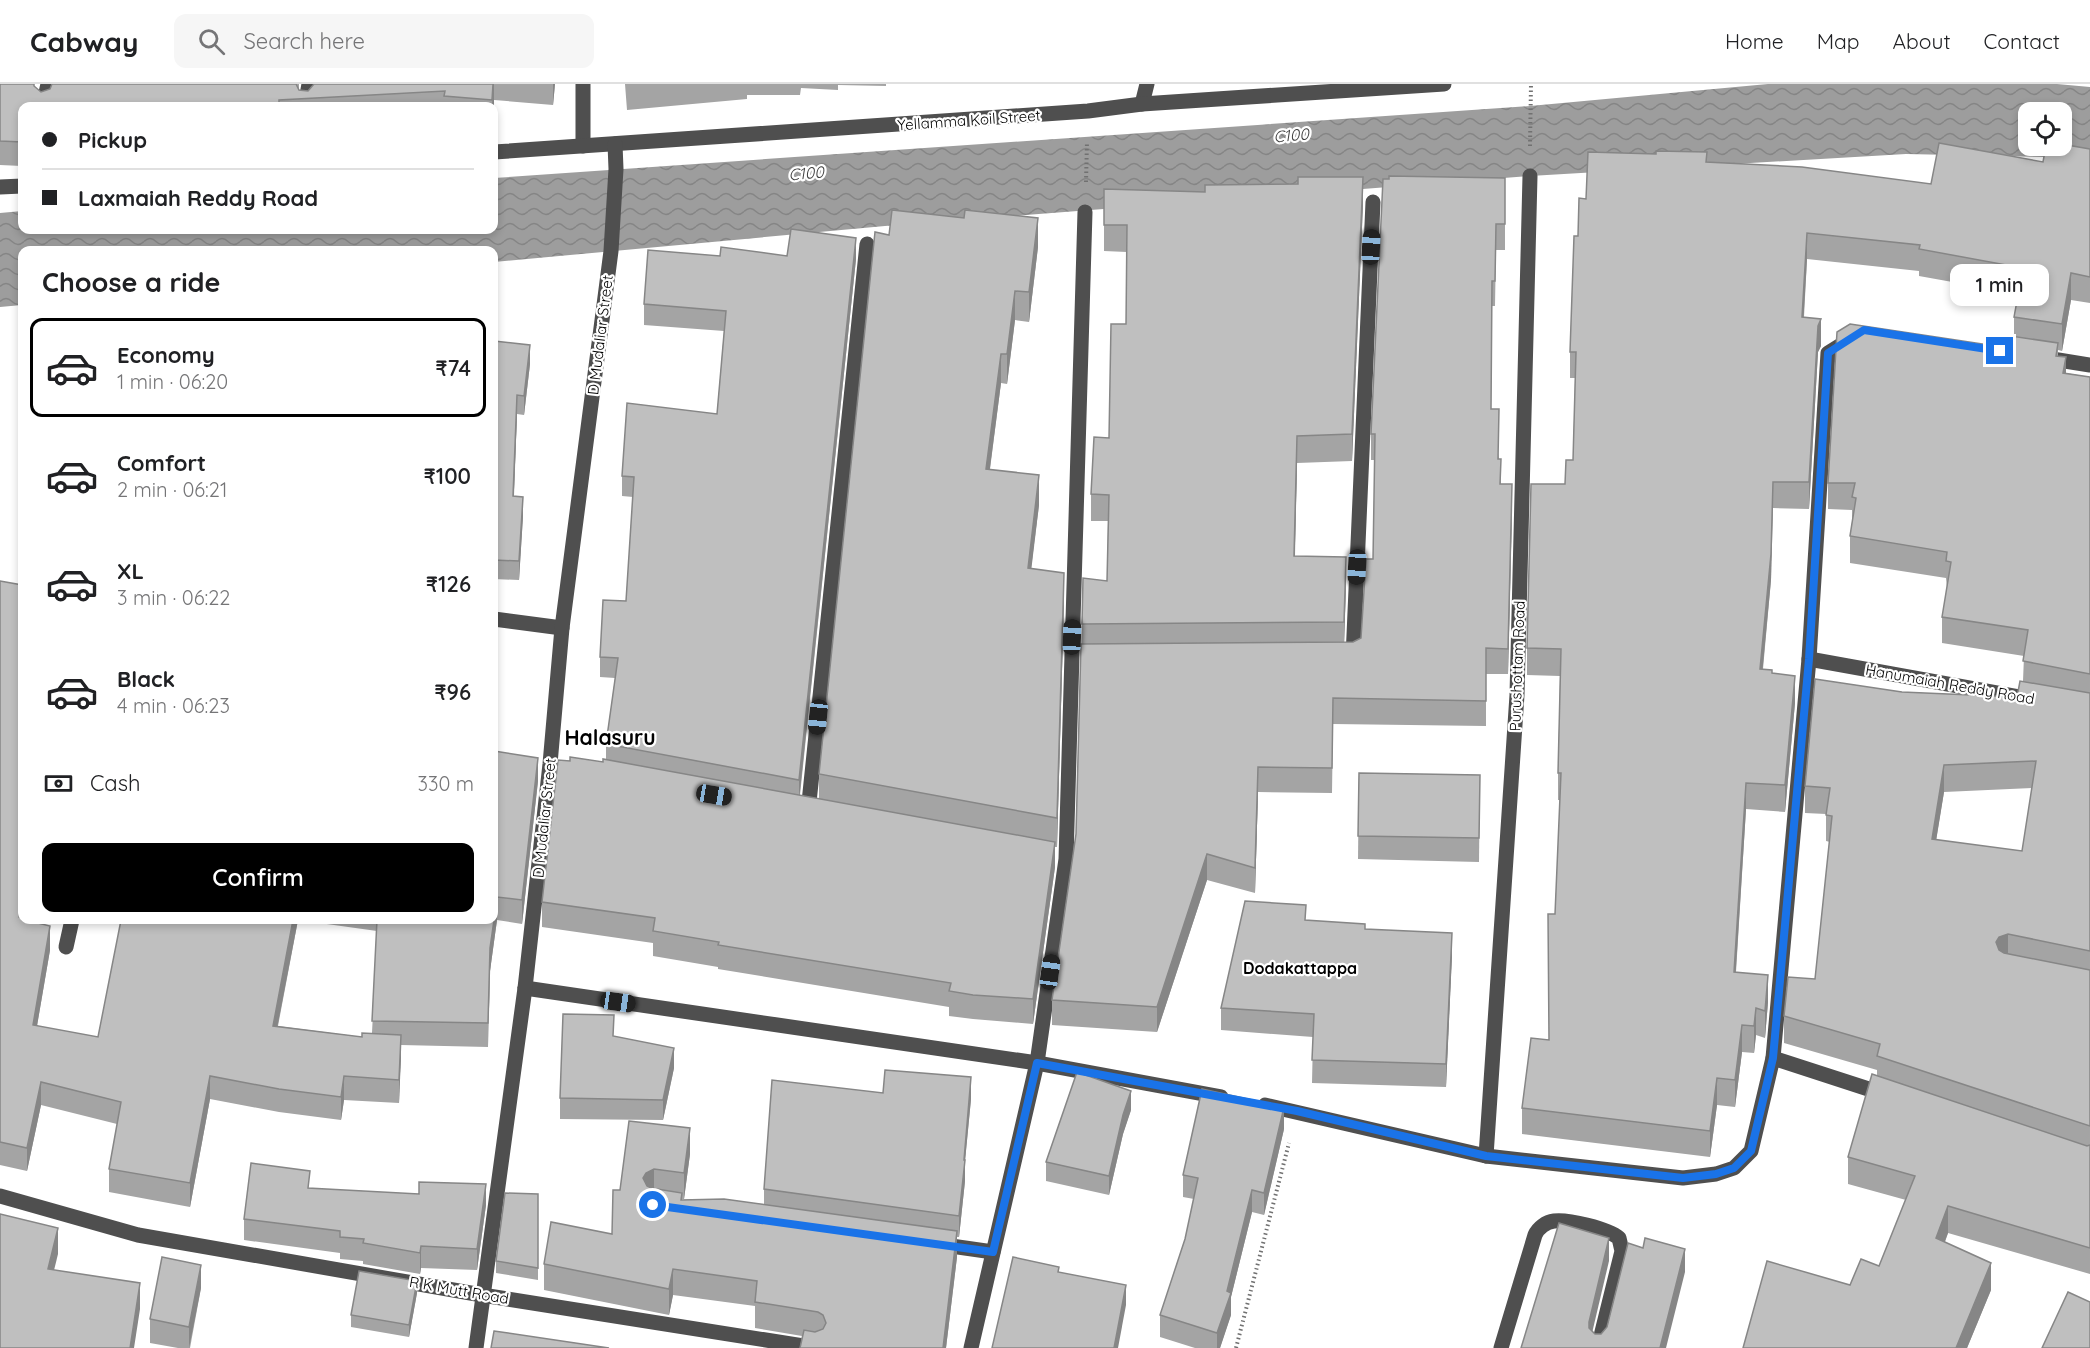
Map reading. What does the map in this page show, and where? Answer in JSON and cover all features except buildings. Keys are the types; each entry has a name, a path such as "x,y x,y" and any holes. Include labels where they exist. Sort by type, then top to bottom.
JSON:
{"street":[{"path":"45,102 48,84"},
{"path":"306,102 309,84"},
{"path":"582,146 583,84"},
{"path":"1142,104 1147,84"},
{"name":"Yellamma Koil Street","path":"498,152 1444,84"},
{"name":"D Mudaliar Street","path":"476,1348 556,765 562,628 611,251 616,169 615,144"},
{"name":"Purushottam Road","path":"1486,1156 1517,695 1530,176"},
{"path":"0,187 18,186"},
{"path":"1329,658 1353,658 1373,202"},
{"path":"971,1348 1037,1063 1060,858 1077,660 1085,212"},
{"path":"808,812 867,244"},
{"path":"525,988 1037,1063 1297,1111 1486,1156 1683,1178 1716,1174 1734,1168 1751,1151 1773,1058 1809,659 1828,353 1864,330"},
{"path":"2033,356 2090,364"},
{"path":"498,619 562,628"},
{"name":"Hanumaiah Reddy Road","path":"1809,659 2055,703"},
{"path":"66,947 71,924"},
{"path":"1773,1058 1897,1099"},
{"name":"R K Mutt Road","path":"0,1196 138,1235 816,1348"},
{"path":"1501,1348 1535,1235 1545,1224 1558,1221 1606,1231 1616,1235 1621,1243 1622,1251 1598,1348"},
{"path":"923,1242 993,1252"}],"path":[{"path":"1530,176 1531,84"},
{"path":"1085,212 1088,137"},
{"path":"1236,1348 1297,1111"}],"water":[{"name":"C100","path":"1768,84 2057,84 2090,87 2090,158 1906,154 1530,176 885,226 498,262 498,246 18,246 18,305 0,307 0,213 18,211 18,234 498,234 498,178 1530,106"}],"district":[{"name":"Halasuru","path":"610,737"},
{"name":"Dodakattappa","path":"1300,968"}],"route":[{"path":"653,1205 993,1252 1037,1063 1297,1111 1486,1156 1683,1178 1716,1174 1734,1168 1751,1151 1773,1058 1809,659 1828,353 1864,330 2000,351"}]}
